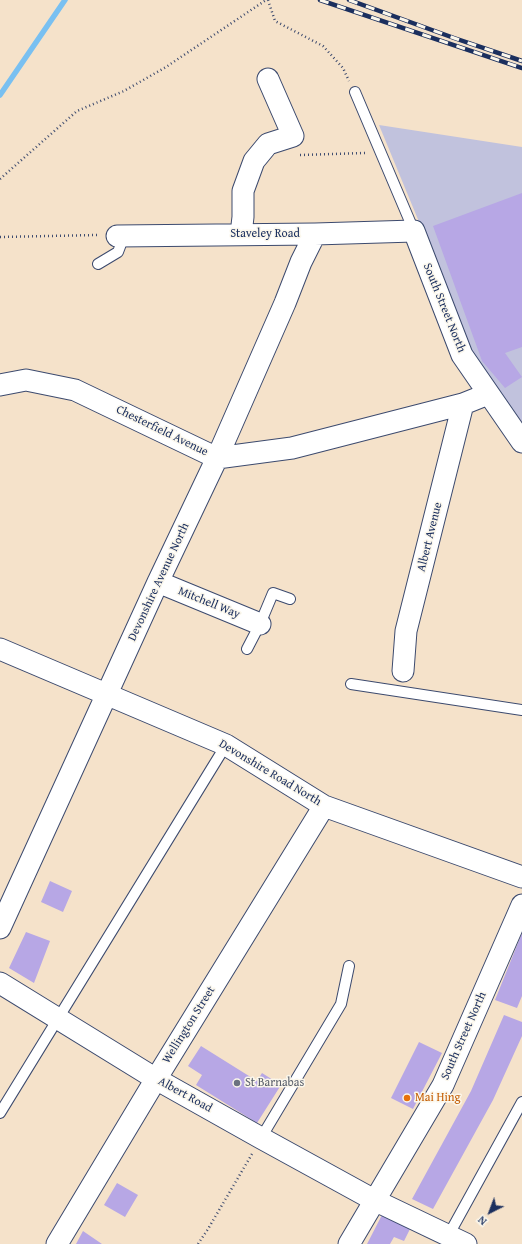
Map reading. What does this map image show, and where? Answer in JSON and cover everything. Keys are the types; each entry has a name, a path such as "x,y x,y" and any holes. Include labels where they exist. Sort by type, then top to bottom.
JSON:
{"street":[{"path":"241,234 243,217 243,191 254,161 268,144 293,136 268,79"},
{"name":"Staveley Road","path":"120,236 315,234 414,231"},
{"name":"South Street North","path":"414,231 462,356 522,442"},
{"name":"Devonshire Avenue North","path":"0,928 108,695 158,582 217,458 285,303 301,262 315,234"},
{"name":"Chesterfield Avenue","path":"0,385 26,380 75,390 217,458 292,448 463,404 488,394"},
{"name":"Albert Avenue","path":"403,671 406,631 463,404"},
{"name":"Mitchell Way","path":"158,582 260,624"},
{"name":"Devonshire Road North","path":"0,649 226,745 324,806 522,877"},
{"name":"Wellington Street","path":"57,1244 156,1079 324,806"},
{"name":"South Street North","path":"349,1244 443,1085 522,905"},
{"name":"Albert Road","path":"0,983 156,1079 374,1200 453,1241"}],"lane":[{"path":"355,92 414,231"},
{"path":"98,264 118,252 120,236"},
{"path":"247,649 260,624 273,593 290,599"},
{"path":"351,684 522,710"},
{"path":"0,1113 226,745"},
{"path":"261,1138 341,1004 349,966"},
{"path":"453,1241 522,1102"}],"path":[{"path":"0,179 77,111 124,91 166,68 267,0 275,21 323,46 343,68 355,92"},
{"path":"281,140 298,155 380,152"},
{"path":"0,236 120,236"},
{"path":"198,1244 261,1138"}],"shaded area":[{"path":"379,125 522,147 522,422 476,360"}],"building":[{"path":"522,193 522,347 505,353 522,377 505,388 482,361 433,226"},
{"path":"50,881 72,891 63,912 41,902"},
{"path":"26,932 50,941 34,983 9,968"},
{"path":"522,933 522,996 517,1008 495,1000"},
{"path":"504,1015 522,1022 522,1036 493,1100 433,1209 412,1199 471,1091"},
{"path":"419,1042 442,1053 413,1109 391,1098"},
{"name":"St Barnabas","path":"201,1046 257,1081 262,1073 281,1085 257,1123 196,1085 202,1075 188,1066"},
{"path":"117,1183 138,1195 125,1217 104,1205"},
{"path":"383,1213 411,1227 404,1241 394,1237 390,1244 367,1244"},
{"path":"83,1231 102,1244 76,1244"}],"waterway":[{"path":"0,95 65,0"}],"railway":[{"path":"320,0 522,68"},
{"path":"349,0 522,61"}],"place":[{"name":"St Barnabas","path":"237,1083"},
{"name":"Mai Hing","path":"407,1098"}]}
